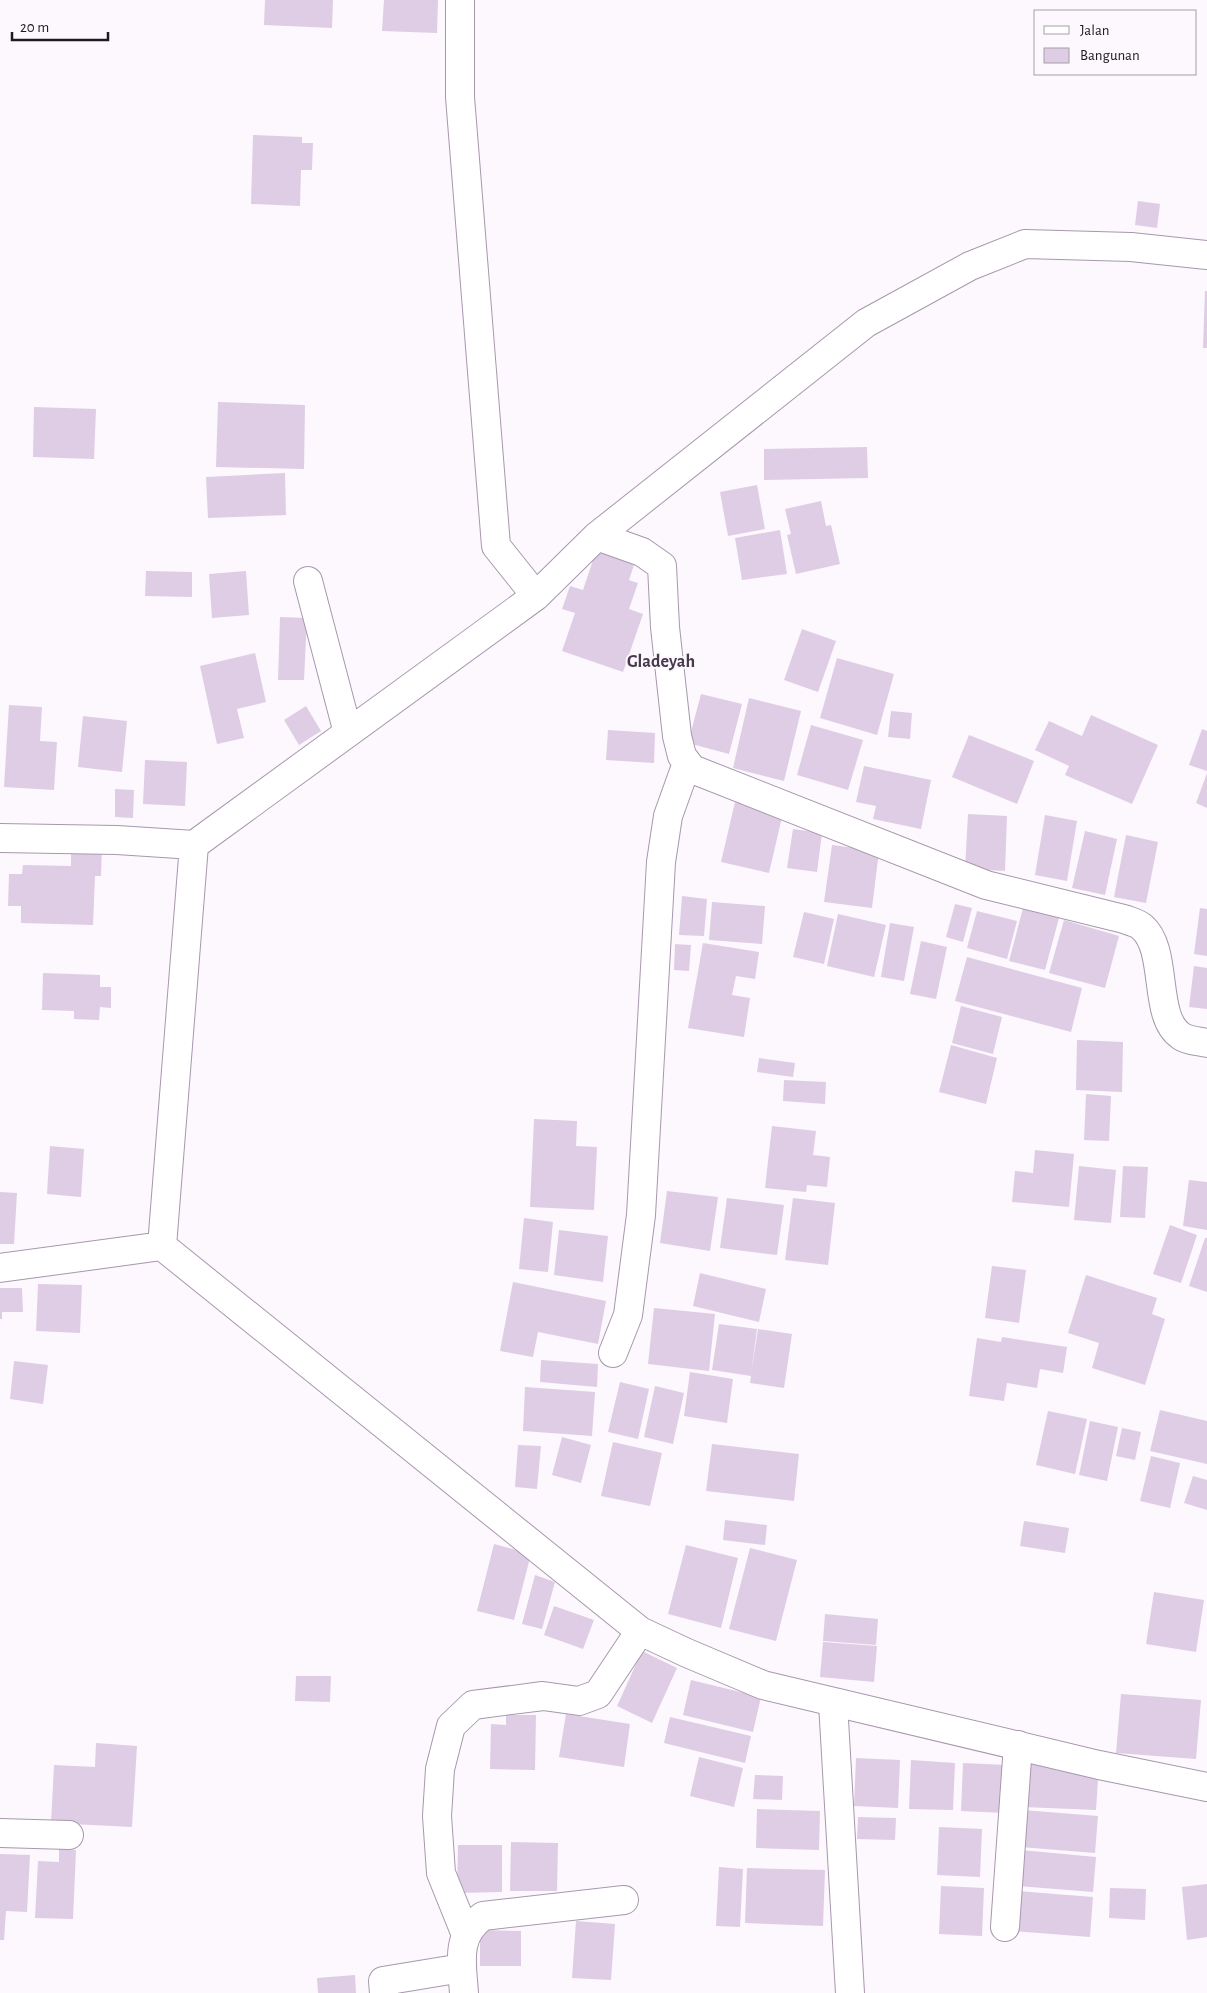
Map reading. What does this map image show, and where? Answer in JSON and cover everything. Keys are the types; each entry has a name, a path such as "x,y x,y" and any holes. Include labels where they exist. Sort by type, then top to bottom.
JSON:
{"street":[{"path":"460,0 460,97 496,546 533,592"},
{"path":"0,838 116,840 194,845 348,733 533,592 597,536 866,324 970,266 1025,244 1131,247 1207,255"},
{"path":"597,536 642,552 662,566 674,716 682,756 692,769 986,885 1124,919 1142,926 1151,939 1156,954 1167,1016 1172,1026 1181,1036 1207,1043"},
{"path":"308,581 348,733"},
{"path":"613,1353 628,1315 641,1216 661,862 668,816 687,763"},
{"path":"162,1246 194,845"},
{"path":"0,1268 162,1246 640,1631 687,1653 763,1684 833,1703 1018,1744 1099,1765 1207,1787"},
{"path":"466,1935 440,1873 437,1816 440,1769 451,1726 473,1705 543,1696 579,1701 598,1694 640,1631"},
{"path":"833,1703 850,1993"},
{"path":"1005,1927 1018,1744"},
{"path":"0,1833 69,1835"},
{"path":"384,1993 383,1981 463,1980 462,1948 466,1935 472,1924 483,1916 624,1900"}],"building":[{"path":"265,0 333,0 332,28 264,25"},
{"path":"384,0 438,0 437,33 382,31"},
{"path":"253,135 302,137 302,143 313,143 312,170 301,170 300,206 251,204"},
{"path":"1138,201 1160,204 1157,228 1135,225"},
{"path":"1205,291 1207,291 1207,348 1203,348"},
{"path":"218,402 305,405 304,469 216,467"},
{"path":"34,407 96,409 94,459 33,457"},
{"path":"867,447 868,478 764,480 764,449"},
{"path":"285,473 286,515 208,518 206,477"},
{"path":"757,485 765,529 728,536 720,492"},
{"path":"821,501 826,526 831,525 840,564 796,574 787,535 791,534 785,509"},
{"path":"780,530 787,574 742,580 735,538"},
{"path":"596,551 634,565 629,580 638,583 629,609 643,614 623,672 562,651 575,613 562,609 570,586 583,590"},
{"path":"146,571 192,572 192,597 145,596"},
{"path":"246,571 249,615 212,618 209,574"},
{"path":"280,617 307,618 304,680 278,680"},
{"path":"802,629 836,641 818,692 784,680"},
{"path":"255,653 266,702 237,709 244,738 217,744 200,666"},
{"path":"837,658 894,674 877,735 820,718"},
{"path":"701,694 742,704 729,754 688,743"},
{"path":"749,698 801,711 784,781 733,768"},
{"path":"9,705 42,707 40,741 57,742 54,790 4,787"},
{"path":"306,706 321,731 299,745 284,720"},
{"path":"891,711 912,713 910,739 888,737"},
{"path":"1091,715 1158,745 1132,804 1065,775 1069,766 1035,750 1049,721 1082,736"},
{"path":"83,716 127,721 122,772 78,767"},
{"path":"811,725 863,740 848,790 797,775"},
{"path":"1202,729 1207,731 1207,771 1189,765"},
{"path":"608,730 655,733 654,763 606,760"},
{"path":"969,735 1034,761 1017,804 952,777"},
{"path":"145,760 187,762 185,806 143,804"},
{"path":"864,766 931,780 921,829 873,819 876,806 856,802"},
{"path":"1207,773 1207,808 1196,803"},
{"path":"115,789 134,790 133,818 115,817"},
{"path":"735,802 783,813 769,873 721,862"},
{"path":"968,814 1007,816 1005,871 965,869"},
{"path":"1045,815 1077,821 1067,881 1035,875"},
{"path":"793,829 822,833 817,872 787,868"},
{"path":"1085,831 1117,839 1105,895 1072,888"},
{"path":"1126,835 1158,842 1146,903 1114,897"},
{"path":"832,845 879,851 872,908 824,902"},
{"path":"71,846 102,847 101,876 95,876 93,925 21,923 21,906 8,906 9,874 22,874 23,865 71,866"},
{"path":"682,896 707,899 704,936 679,935"},
{"path":"712,902 765,906 762,944 709,940"},
{"path":"955,904 972,908 963,942 946,937"},
{"path":"1023,908 1059,918 1045,970 1009,961"},
{"path":"1200,908 1207,909 1207,956 1194,954"},
{"path":"977,911 1017,921 1007,959 967,948"},
{"path":"804,912 834,919 824,964 793,957"},
{"path":"838,914 886,925 874,977 827,966"},
{"path":"1064,920 1119,936 1105,988 1049,973"},
{"path":"890,923 914,927 904,981 881,977"},
{"path":"921,941 947,947 936,999 910,994"},
{"path":"703,943 759,952 755,979 736,976 732,995 750,998 744,1037 688,1028"},
{"path":"675,944 691,945 689,971 674,970"},
{"path":"967,957 1082,988 1071,1032 955,1001"},
{"path":"1194,966 1207,968 1207,1009 1189,1007"},
{"path":"43,973 100,975 100,987 111,987 111,1008 100,1007 99,1020 74,1019 74,1011 42,1010"},
{"path":"961,1006 1002,1017 993,1054 952,1043"},
{"path":"1077,1040 1123,1042 1122,1092 1076,1090"},
{"path":"951,1045 997,1058 986,1104 939,1092"},
{"path":"759,1058 795,1063 793,1077 757,1072"},
{"path":"784,1080 826,1082 825,1104 783,1101"},
{"path":"1086,1094 1111,1096 1109,1141 1084,1140"},
{"path":"534,1119 577,1121 576,1146 597,1147 594,1210 530,1207"},
{"path":"772,1126 816,1131 813,1155 830,1157 827,1187 807,1185 806,1192 765,1188"},
{"path":"50,1146 84,1149 81,1197 47,1194"},
{"path":"1035,1150 1074,1154 1069,1207 1012,1202 1015,1171 1033,1173"},
{"path":"1079,1166 1116,1170 1111,1223 1074,1220"},
{"path":"1123,1166 1148,1167 1145,1218 1120,1217"},
{"path":"1189,1180 1207,1182 1207,1230 1183,1226"},
{"path":"667,1191 718,1197 710,1251 660,1243"},
{"path":"0,1192 17,1193 14,1244 0,1244"},
{"path":"727,1198 784,1205 777,1255 720,1248"},
{"path":"793,1198 835,1203 828,1265 785,1260"},
{"path":"524,1218 553,1222 548,1272 519,1269"},
{"path":"1170,1225 1197,1235 1181,1283 1153,1274"},
{"path":"559,1230 608,1236 603,1282 554,1275"},
{"path":"1205,1238 1207,1238 1207,1292 1189,1286"},
{"path":"992,1266 1026,1270 1019,1323 985,1318"},
{"path":"700,1273 766,1289 759,1322 693,1306"},
{"path":"1086,1275 1157,1298 1152,1314 1165,1319 1145,1385 1092,1368 1099,1343 1068,1333"},
{"path":"513,1282 606,1301 598,1344 538,1332 533,1357 500,1351"},
{"path":"38,1284 82,1285 80,1333 36,1331"},
{"path":"0,1288 22,1288 23,1312 2,1312 2,1319 0,1319"},
{"path":"654,1308 715,1314 709,1371 648,1364"},
{"path":"719,1324 757,1329 751,1374 758,1329 792,1334 784,1388 750,1383 751,1376 712,1370"},
{"path":"1002,1337 1067,1347 1063,1373 1040,1369 1037,1388 1007,1383 1004,1401 969,1396 977,1338 1001,1342"},
{"path":"541,1360 598,1364 597,1387 540,1382"},
{"path":"14,1361 48,1365 43,1404 10,1399"},
{"path":"690,1372 733,1379 727,1423 684,1416"},
{"path":"620,1382 649,1389 638,1439 608,1432"},
{"path":"655,1386 684,1393 673,1444 644,1437"},
{"path":"525,1387 595,1392 592,1436 523,1431"},
{"path":"1160,1410 1207,1421 1207,1464 1150,1451"},
{"path":"1048,1411 1087,1419 1075,1474 1036,1465"},
{"path":"1090,1421 1118,1427 1107,1481 1079,1475"},
{"path":"1122,1428 1141,1432 1135,1460 1116,1456"},
{"path":"562,1437 591,1445 581,1483 552,1475"},
{"path":"613,1442 662,1453 650,1506 601,1496"},
{"path":"712,1444 799,1454 794,1501 706,1491"},
{"path":"518,1445 541,1446 537,1489 515,1487"},
{"path":"1151,1456 1180,1463 1170,1508 1140,1501"},
{"path":"1193,1476 1207,1480 1207,1510 1184,1503"},
{"path":"725,1520 767,1525 765,1545 723,1540"},
{"path":"1024,1521 1069,1528 1065,1553 1020,1546"},
{"path":"494,1544 531,1554 514,1620 477,1611"},
{"path":"686,1545 738,1558 721,1628 668,1614"},
{"path":"750,1548 797,1560 776,1641 729,1629"},
{"path":"535,1575 555,1582 542,1629 522,1624"},
{"path":"1154,1592 1204,1600 1196,1652 1146,1644"},
{"path":"554,1606 594,1620 583,1649 544,1635"},
{"path":"825,1614 878,1619 876,1645 823,1641"},
{"path":"823,1642 877,1646 874,1682 820,1677"},
{"path":"642,1651 677,1668 652,1723 617,1706"},
{"path":"296,1676 331,1676 330,1702 295,1701"},
{"path":"691,1680 761,1697 753,1732 683,1715"},
{"path":"1121,1694 1201,1700 1196,1759 1116,1753"},
{"path":"566,1714 630,1724 624,1767 559,1757"},
{"path":"506,1715 536,1715 535,1770 490,1769 491,1724 506,1725"},
{"path":"670,1717 751,1736 745,1763 664,1743"},
{"path":"96,1743 137,1746 132,1827 51,1823 54,1765 95,1767"},
{"path":"699,1757 743,1768 734,1807 690,1796"},
{"path":"856,1758 900,1760 898,1808 854,1806"},
{"path":"911,1760 955,1763 953,1810 909,1809"},
{"path":"1025,1761 1099,1765 1096,1810 1023,1807"},
{"path":"963,1763 1006,1765 1004,1813 961,1811"},
{"path":"755,1775 783,1776 782,1800 753,1799"},
{"path":"757,1809 820,1811 819,1850 756,1848"},
{"path":"1023,1810 1098,1816 1095,1853 1020,1847"},
{"path":"858,1817 896,1818 895,1840 857,1839"},
{"path":"939,1827 982,1829 980,1877 937,1875"},
{"path":"511,1842 558,1843 557,1891 510,1891"},
{"path":"458,1845 502,1845 502,1892 457,1893"},
{"path":"59,1849 76,1850 73,1919 35,1918 38,1861 59,1862"},
{"path":"1021,1850 1096,1857 1093,1892 1018,1886"},
{"path":"0,1854 30,1855 27,1912 6,1911 4,1940 0,1940"},
{"path":"719,1867 743,1869 740,1927 716,1926"},
{"path":"747,1868 825,1870 823,1926 745,1923"},
{"path":"1207,1884 1207,1937 1187,1940 1182,1887"},
{"path":"941,1886 984,1888 982,1936 939,1934"},
{"path":"1110,1888 1146,1889 1145,1920 1109,1918"},
{"path":"1018,1891 1093,1897 1090,1937 1014,1931"},
{"path":"576,1921 615,1924 611,1980 572,1978"},
{"path":"480,1930 521,1931 521,1966 480,1966"},
{"path":"355,1975 356,1993 318,1993 317,1978"}],"district":[{"name":"Gladeyah","path":"661,662"}]}
